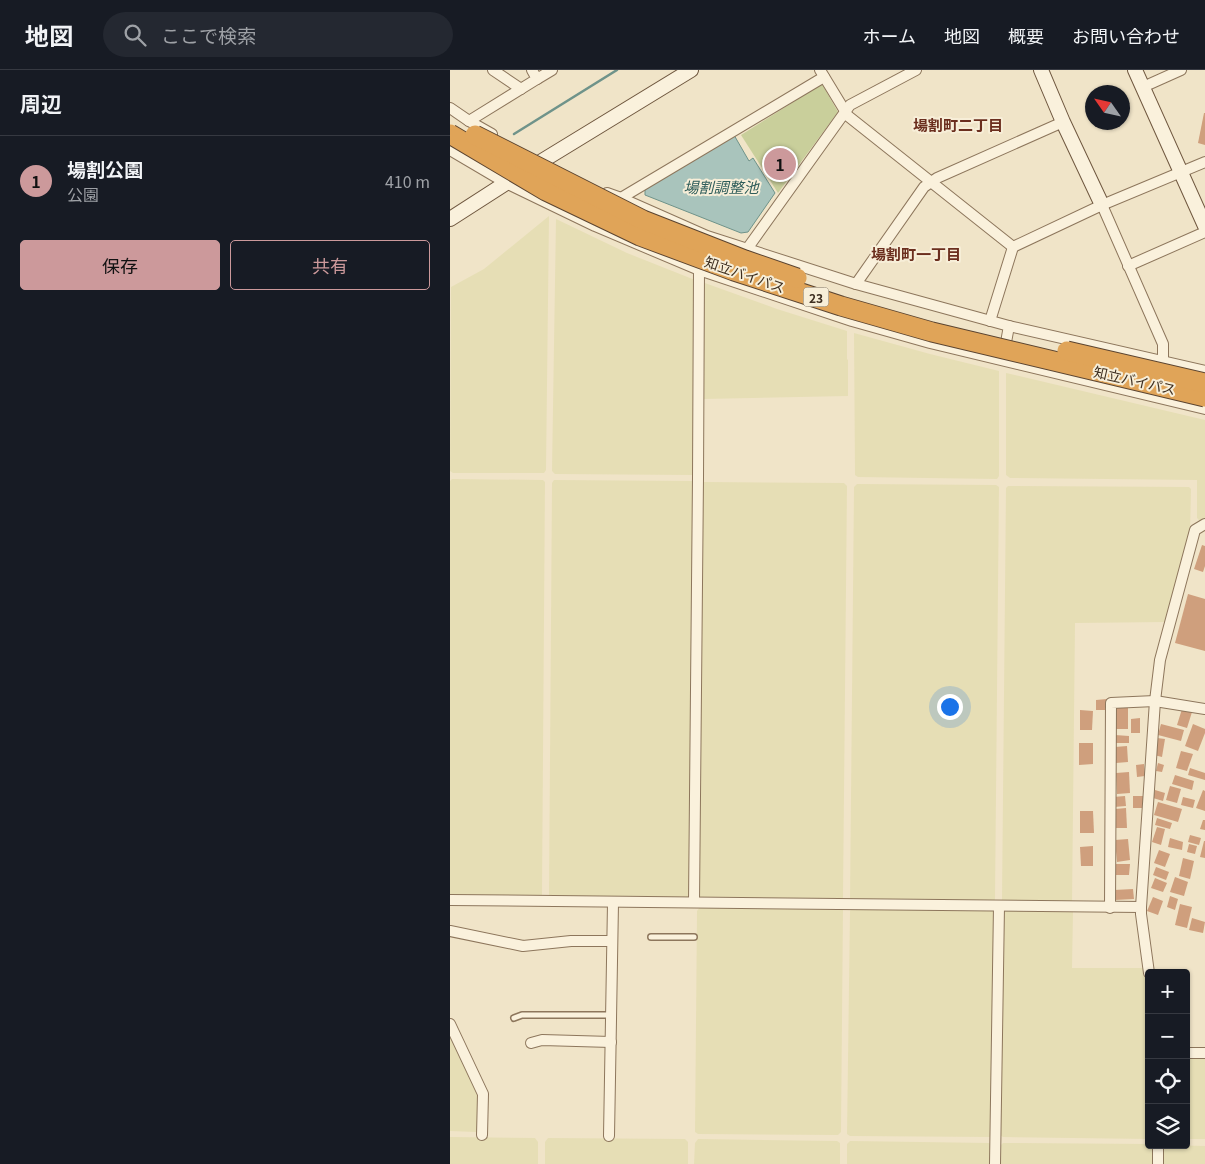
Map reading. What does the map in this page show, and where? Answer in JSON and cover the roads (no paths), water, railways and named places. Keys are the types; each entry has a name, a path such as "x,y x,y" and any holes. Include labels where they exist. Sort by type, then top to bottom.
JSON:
{"highway":[{"name":"知立バイパス","path":"450,121 537,168 643,220 745,260 852,296 937,321 1205,383"},
{"name":"知立バイパス","path":"450,134 546,191 640,236 734,271 841,306 932,332 1205,397"}],"street":[{"path":"493,70 520,90"},
{"path":"469,121 520,90 535,75 552,70"},
{"path":"450,220 506,183 691,70"},
{"path":"747,249 850,105 916,70"},
{"path":"1041,70 1163,344 1164,362 1158,398"},
{"path":"1135,70 1205,226"},
{"path":"1143,87 1181,70"},
{"path":"621,198 822,73 848,116 1013,247"},
{"path":"450,108 469,121 600,191 621,198 707,236 856,284 990,321 1205,371"},
{"path":"856,284 924,187 931,181 1063,122"},
{"path":"450,150 554,209 699,270 852,321 930,343 1205,409"},
{"path":"990,321 1013,247 1102,205 1205,162"},
{"path":"1128,266 1205,232"},
{"path":"694,902 699,270 707,236"},
{"path":"1003,362 1009,326"},
{"path":"1148,969 1141,914 1155,701 1160,660 1195,530 1205,524"},
{"path":"1110,908 1111,703 1155,701 1205,709"},
{"path":"450,900 1142,907"},
{"path":"609,1136 613,903"},
{"path":"995,1164 999,906"},
{"path":"450,932 523,946 570,941 612,941"},
{"path":"450,1024 483,1094 482,1135"},
{"path":"530,1043 542,1040 610,1042"},
{"path":"1190,1053 1205,1053"},
{"path":"1158,1149 1158,1164"}],"lane":[{"path":"651,937 694,938"},
{"path":"514,1018 522,1015 611,1015"}],"water":[{"name":"場割調整池","path":"734,135 749,161 753,158 775,193 748,232 741,233 645,195 645,189"}],"waterway":[{"path":"514,134 617,70"}],"place":[{"name":"場割公園","path":"780,164"}],"district":[{"name":"場割町二丁目","path":"958,124"},
{"name":"場割町一丁目","path":"916,253"}]}
